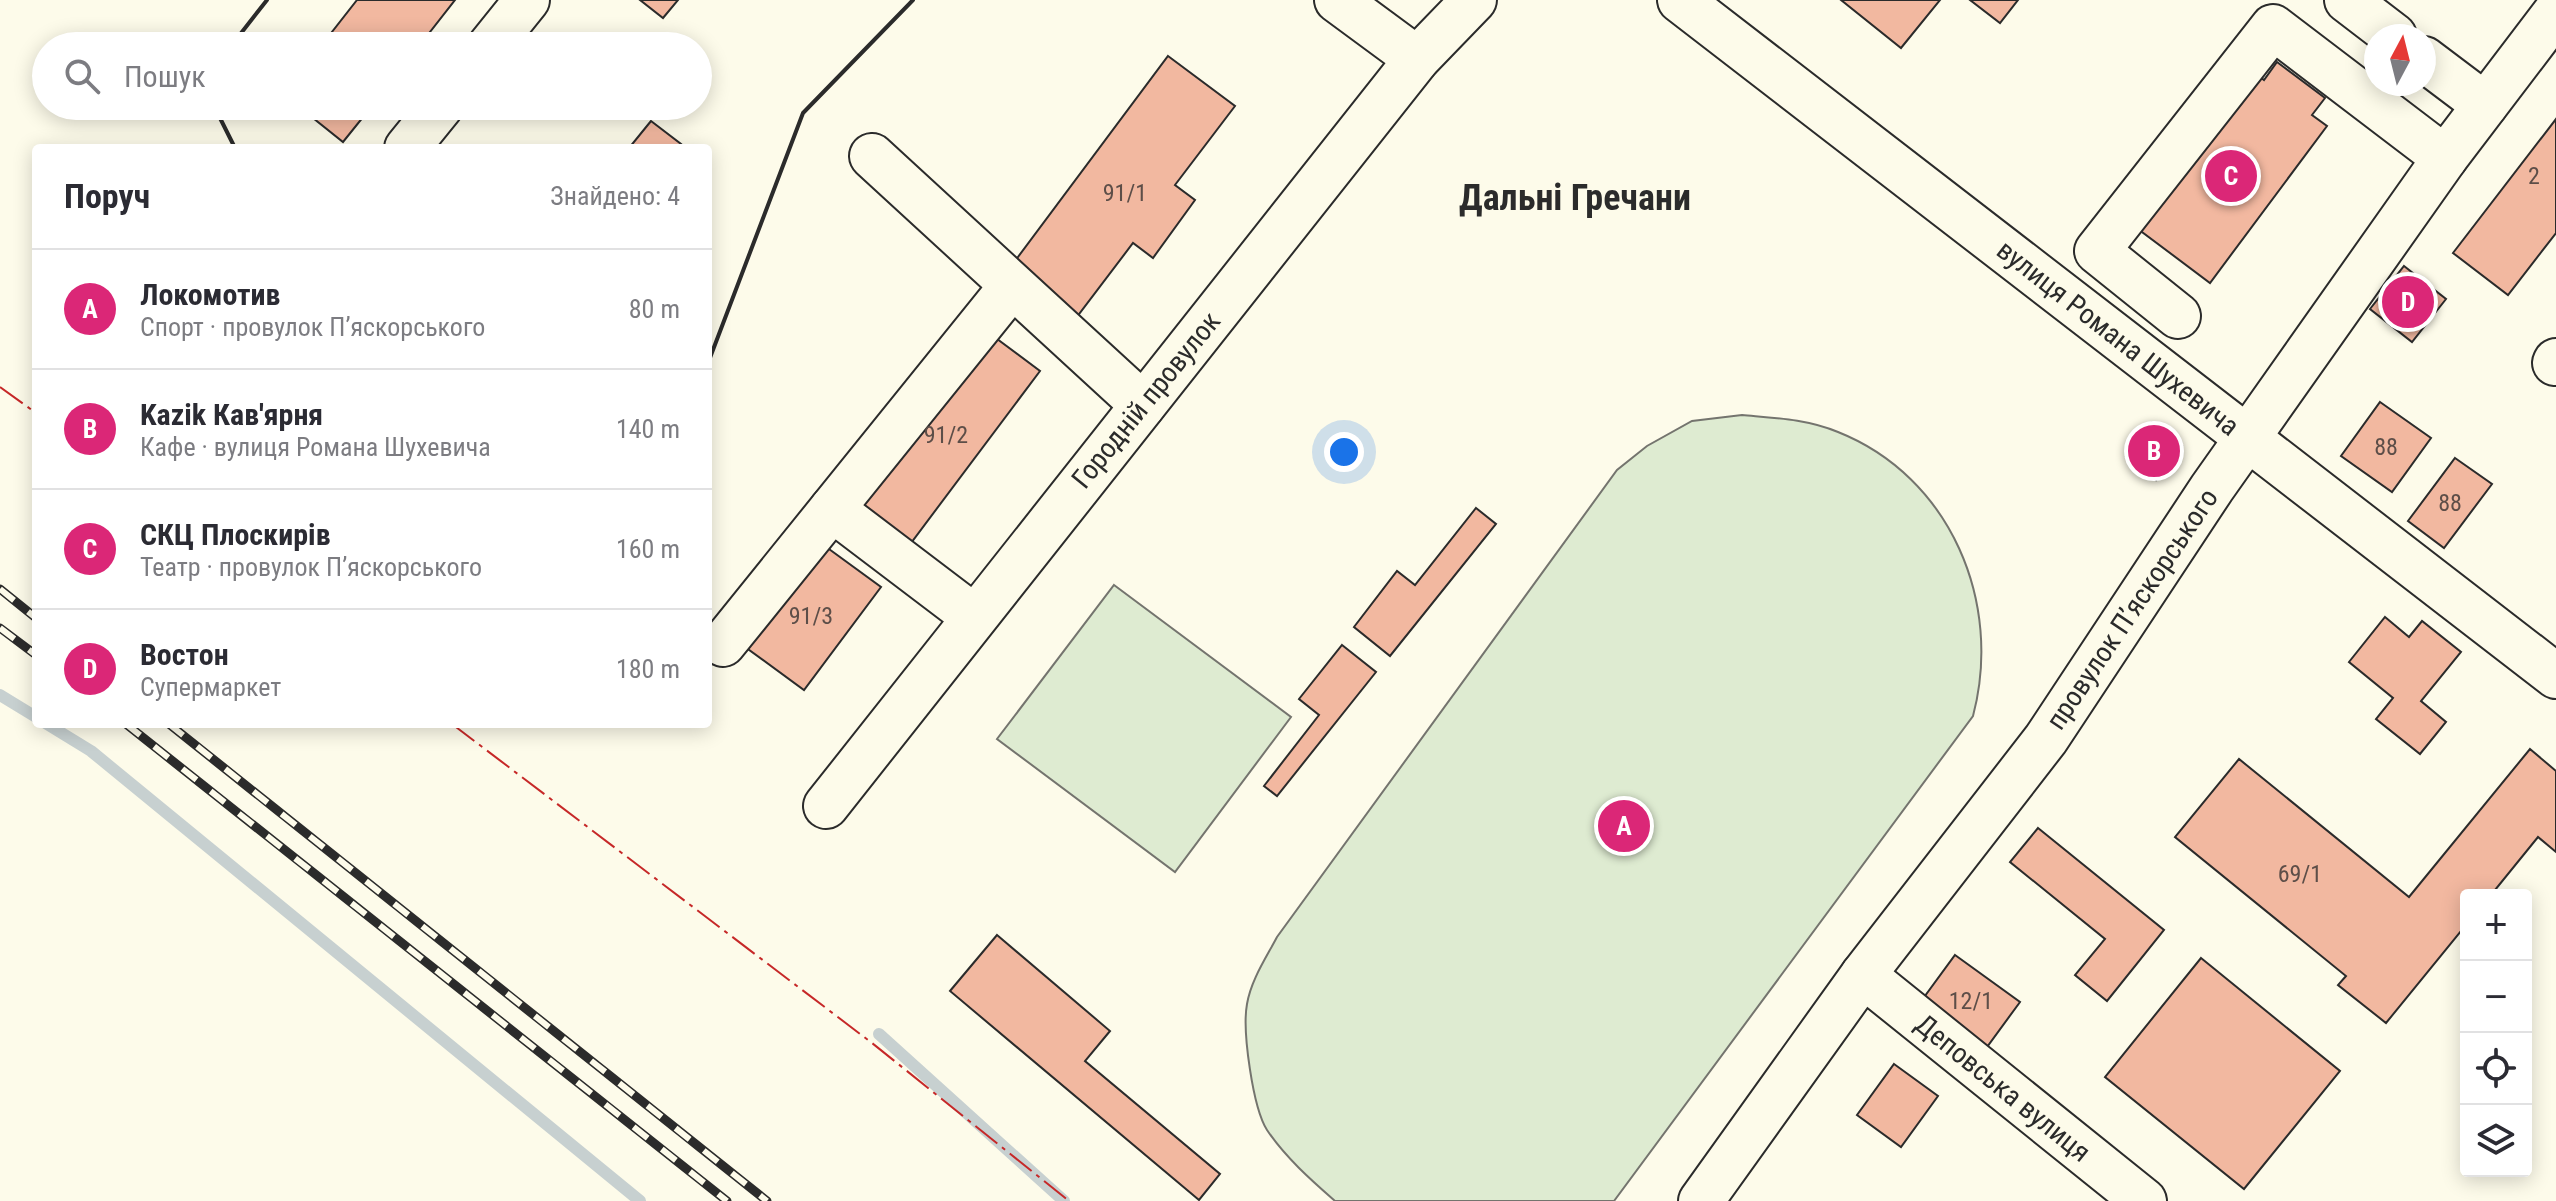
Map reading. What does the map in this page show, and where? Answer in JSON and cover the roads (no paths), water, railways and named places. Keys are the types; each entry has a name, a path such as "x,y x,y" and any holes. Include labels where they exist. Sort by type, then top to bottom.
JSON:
{"street":[{"path":"501,32 527,0"},
{"path":"1337,0 1417,59"},
{"name":"Городній провулок","path":"826,806 973,616 1417,59 1474,0"},
{"name":"вулиця Романа Шухевича","path":"1680,0 2556,676"},
{"path":"2347,0 2378,24"},
{"name":"провулок Пʼяскорського","path":"1701,1201 1863,975 2046,739 2247,438 2445,158 2556,12"},
{"path":"2178,316 2097,251 2273,27 2445,158"},
{"path":"2436,68 2485,105"},
{"path":"410,144 430,120"},
{"path":"872,156 1011,287 1143,405"},
{"path":"723,644 1011,287"},
{"path":"832,509 973,616"},
{"name":"Деповська вулиця","path":"1863,975 2144,1201"}],"waterway":[{"path":"0,695 32,715"},
{"path":"54,728 91,751 640,1201"},
{"path":"879,1034 1064,1201"}],"railway":[{"path":"0,589 32,615"},
{"path":"0,628 32,652"},
{"path":"131,728 727,1201"},
{"path":"174,728 767,1201"}],"place":[{"name":"СКЦ Плоскирів","path":"2231,176"},
{"name":"Востон","path":"2408,302"},
{"name":"Kazik Кав'ярня","path":"2154,451"},
{"name":"Локомотив","path":"1624,826"}],"district":[{"name":"Дальні Гречани","path":"1575,198"}]}
